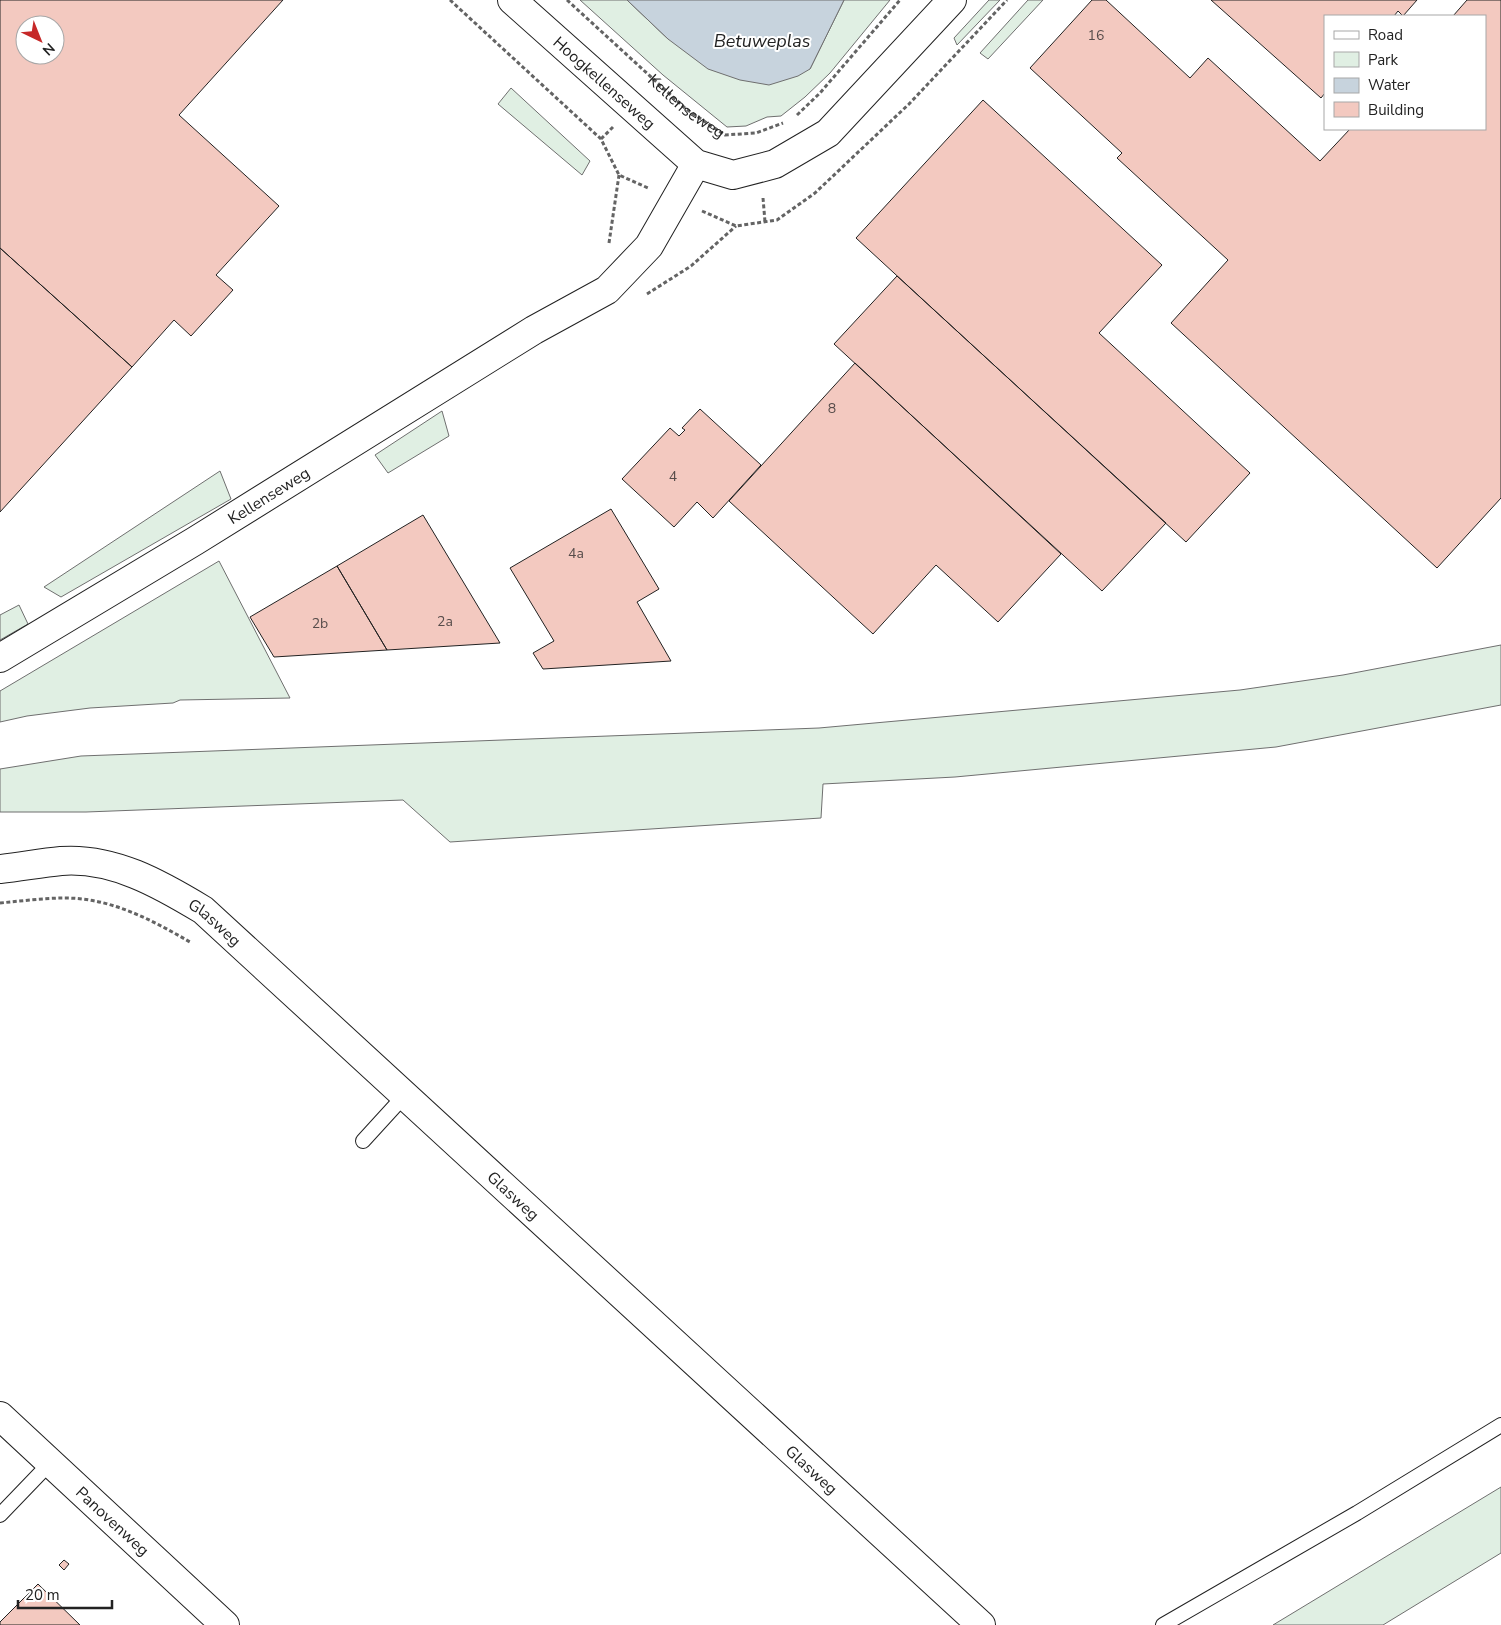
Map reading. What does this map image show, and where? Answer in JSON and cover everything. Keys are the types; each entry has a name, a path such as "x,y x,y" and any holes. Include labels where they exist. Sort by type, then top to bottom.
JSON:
{"street":[{"name":"Hoogkellenseweg","path":"512,0 696,164"},
{"path":"696,164 734,175 775,164 828,133 952,0"},
{"name":"Kellenseweg","path":"0,658 196,541 534,330 607,290 649,246 674,199 696,164"},
{"name":"Glasweg","path":"0,869 62,861 118,868 158,883 203,910 981,1625"},
{"name":"Panovenweg","path":"0,1416 225,1625"}],"lane":[{"path":"363,1141 405,1095"},
{"path":"1163,1625 1357,1513 1501,1425"},
{"path":"0,1515 50,1463"}],"path":[{"path":"450,0 601,139 619,175 610,242 605,249"},
{"name":"Kellenseweg","path":"568,0 686,109 725,135 756,133 792,119 820,92 900,0"},
{"path":"619,175 736,226 777,220 815,193 909,104 1007,0"},
{"name":"Glasweg","path":"0,903 66,898 102,902 140,915 192,942"}],"green space":[{"path":"580,0 627,0 668,39 810,69 844,0 890,0 830,73 805,97 781,116 767,117 746,126 727,127 663,75"},
{"path":"989,0 1000,0 957,45 954,38"},
{"path":"1028,0 1043,0 988,59 980,53"},
{"path":"511,88 590,161 582,175 498,104"},
{"path":"442,411 449,436 388,473 375,455"},
{"path":"220,471 231,499 61,597 44,587"},
{"path":"219,561 290,698 180,700 173,703 90,708 27,716 0,722 0,691"},
{"path":"19,605 28,624 0,640 0,615"},
{"path":"1501,645 1501,705 1276,747 955,777 823,784 821,818 450,842 403,800 86,812 0,812 0,769 81,756 819,728 1240,690 1343,675"},
{"path":"1501,1487 1501,1553 1383,1625 1273,1625"}],"water":[{"name":"Betuweplas","path":"627,0 844,0 810,69 798,76 769,85 740,80 708,69 668,39"}],"building":[{"path":"0,0 283,0 179,115 279,206 216,275 233,290 191,336 174,320 132,367 0,248"},
{"path":"1092,0 1106,0 1190,78 1208,58 1320,161 1349,130 1486,130 1486,15 1454,15 1467,0 1501,0 1501,498 1437,568 1171,323 1228,260 1117,158 1122,153 1030,68"},
{"path":"1211,0 1417,0 1404,15 1398,11 1395,15 1324,15 1324,94 1321,98"},
{"path":"983,100 1162,265 1099,333 1250,473 1186,542 856,238"},
{"path":"0,248 132,367 0,512"},
{"path":"897,276 1166,523 1102,591 834,344"},
{"path":"855,363 1061,554 998,622 936,565 873,634 729,501"},
{"path":"700,409 761,465 713,518 697,502 674,527 622,479 670,428 679,436 685,430 682,428"},
{"path":"611,509 659,589 637,602 671,661 543,669 533,653 554,641 510,568"},
{"path":"423,515 500,643 387,650 337,566"},
{"path":"337,566 387,650 274,657 250,617"},
{"path":"64,1560 69,1564 64,1570 59,1565"},
{"path":"38,1584 80,1625 0,1625 0,1622"}]}
